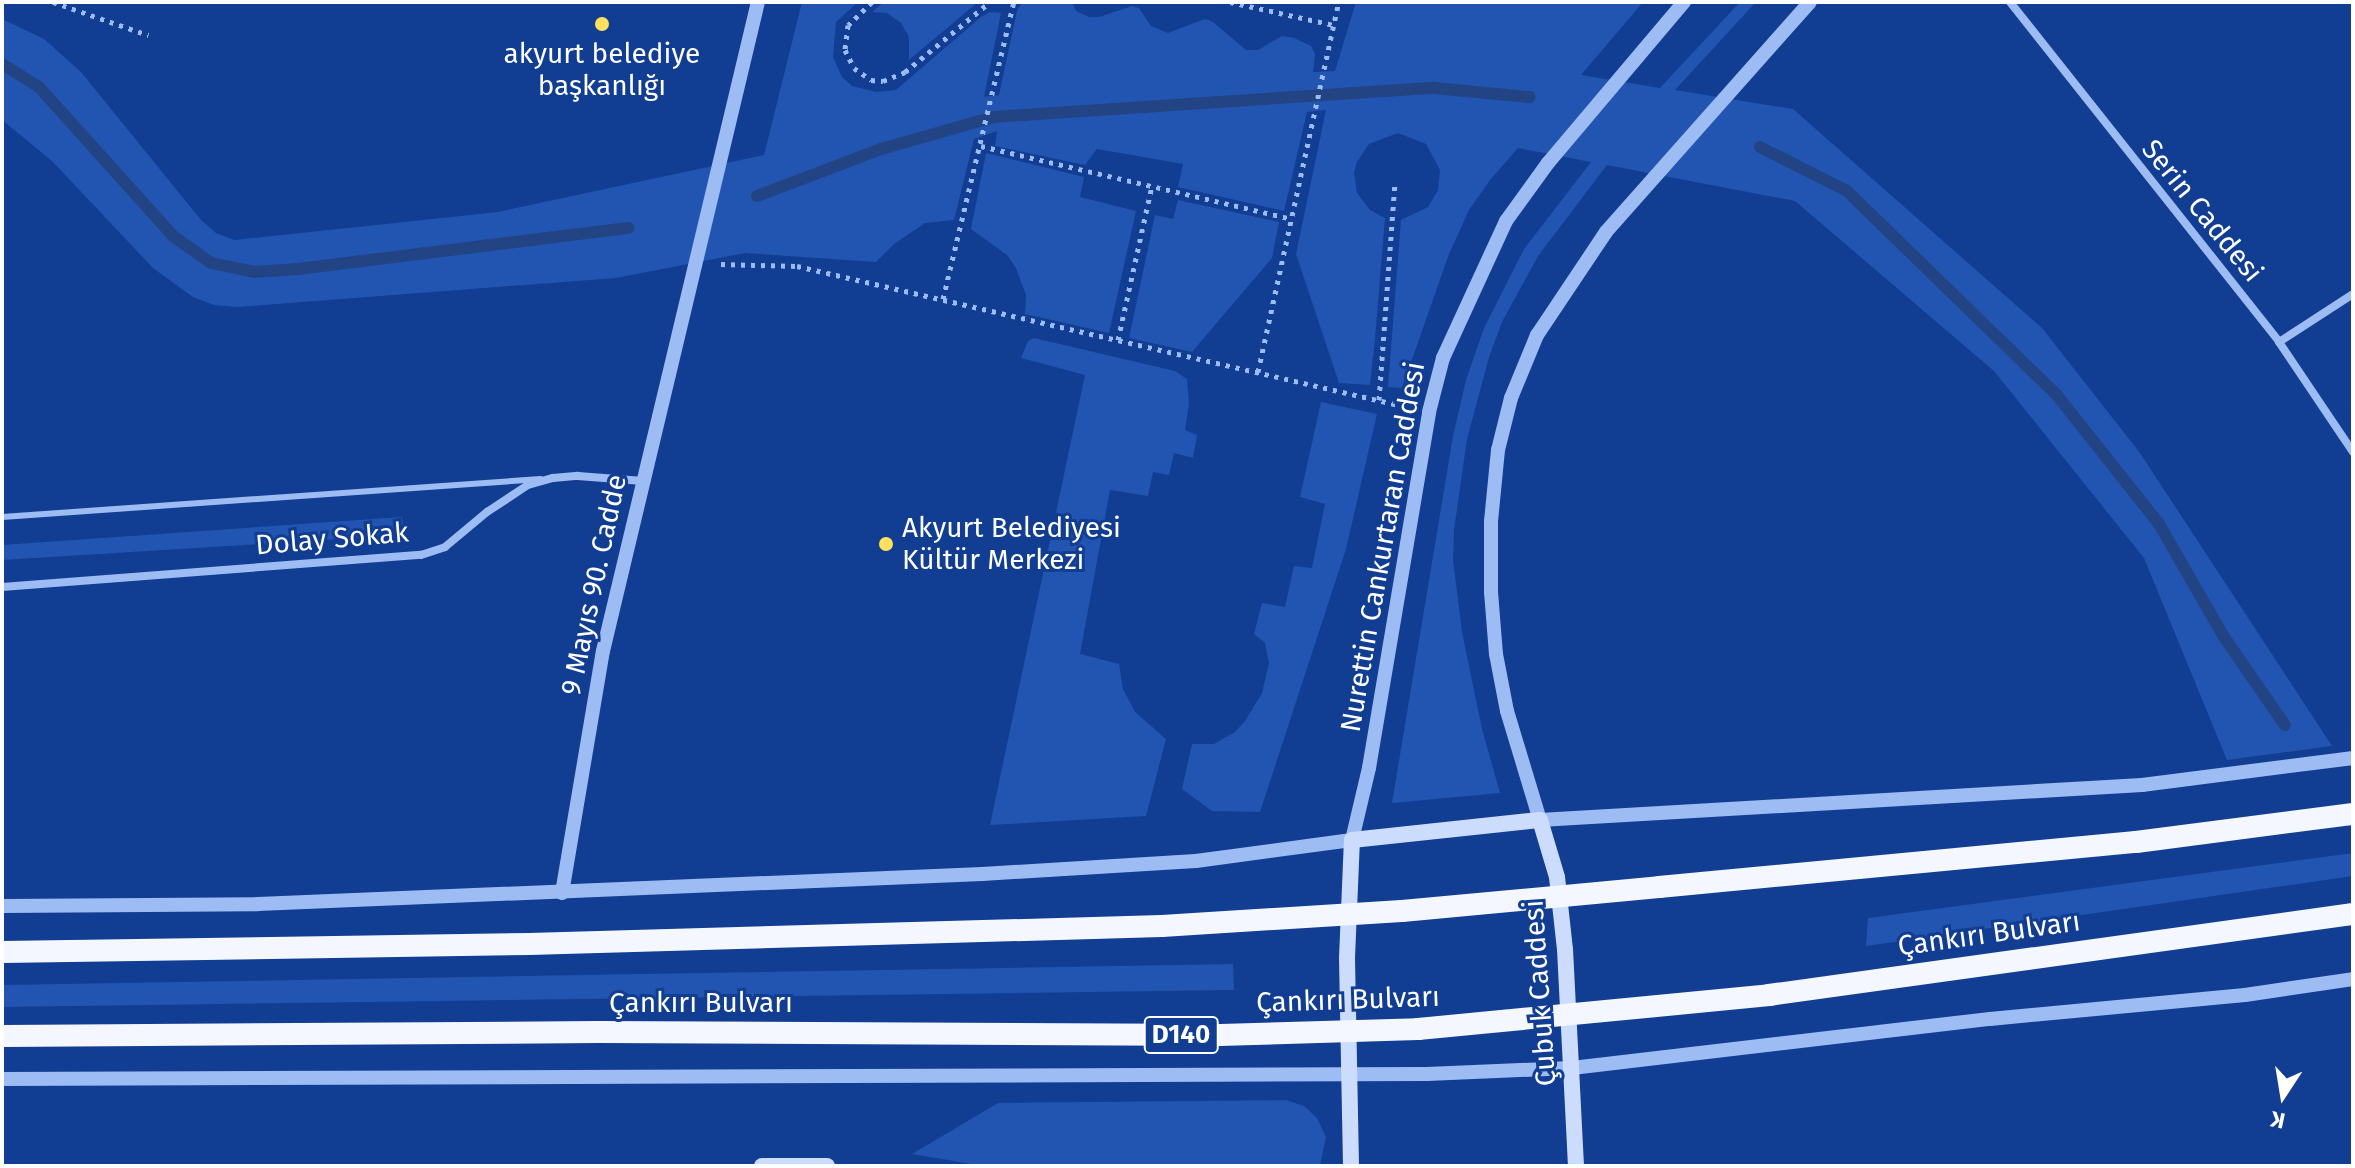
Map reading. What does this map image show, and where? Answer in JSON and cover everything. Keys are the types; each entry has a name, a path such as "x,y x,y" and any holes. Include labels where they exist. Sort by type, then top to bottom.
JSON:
{"highway":[{"path":"2,952 529,944 1162,926 1402,911 2136,842 2353,814"},
{"name":"Çankırı Bulvarı","path":"2,1036 598,1032 1204,1035 1418,1029 1769,995 2353,914"}],"main road":[{"path":"1351,1166 1347,958 1352,840 1540,820"},
{"name":"Çubuk Caddesi","path":"1540,820 1557,877 1572,1068 1576,1166"},
{"path":"762,1166 827,1166"}],"street":[{"name":"9 Mayıs 90. Cadde","path":"562,893 603,651 722,142 758,2"},
{"name":"Nurettin Cankurtaran Caddesi","path":"1352,840 1375,738 1429,412 1443,358 1506,221 1548,163 1684,2"},
{"path":"1810,2 1647,184 1570,280 1537,335 1511,398 1498,450 1491,521 1496,654 1507,711 1540,820 2142,785 2353,758"},
{"name":"Serin Caddesi","path":"2010,2 2279,342 2353,452"},
{"path":"2279,342 2353,294"},
{"name":"Dolay Sokak","path":"2,587 421,555 445,547 512,494 553,478 643,481"},
{"path":"2,906 258,904 562,893 1196,861 1352,840"},
{"path":"2,1079 1349,1074 1572,1068 1990,1019 2245,995 2353,979"}],"lane":[{"path":"2,517 553,478"}],"path":[{"path":"53,2 148,35"},
{"path":"872,2 848,25 845,50 854,68 871,80 883,81 905,72 990,2"},
{"path":"943,299 1014,2"},
{"path":"1230,2 1334,25"},
{"path":"1258,372 1339,2"},
{"path":"982,143 1292,219"},
{"path":"1379,400 1395,183"},
{"path":"1118,340 1152,186"},
{"path":"693,267 740,262 783,264 1429,412"}],"shaded area":[{"path":"802,2 858,2 836,22 833,57 842,77 852,86 876,92 896,90 981,17 990,12 1001,13 984,97 999,95 1017,11 1022,2 1072,2 1076,11 1089,17 1099,17 1132,6 1139,8 1151,26 1168,33 1205,19 1213,22 1246,50 1258,50 1282,36 1294,38 1311,46 1315,54 1313,72 1335,71 1356,2 1643,2 1581,75 1660,88 1740,2 1756,2 1675,90 1793,109 2042,328 2140,453 2332,746 2227,760 2144,558 1994,371 1795,201 1607,165 1538,256 1502,322 1489,357 1467,439 1454,530 1453,560 1462,632 1482,729 1500,793 1392,803 1453,436 1466,380 1484,328 1524,249 1591,162 1518,148 1490,180 1469,210 1449,254 1402,388 1388,387 1401,220 1428,207 1438,190 1440,170 1426,144 1398,133 1369,144 1357,162 1354,172 1357,193 1370,210 1385,218 1370,385 1339,383 1296,254 1326,110 1307,112 1284,211 1178,187 1183,164 1097,149 1085,165 995,146 997,131 974,139 954,220 925,223 894,244 876,262 745,253 616,278 237,307 214,305 193,297 153,268 52,161 2,120 2,19 44,39 81,72 201,220 216,233 234,240 498,212 764,155"},
{"path":"884,2 978,2 909,60 909,37 901,23 887,13 872,12"},
{"path":"986,153 1084,177 1080,197 1136,211 1109,333 1025,314 1026,295 1016,268 1007,255 971,229"},
{"path":"1178,200 1279,222 1272,258 1192,352 1129,338 1155,215 1173,219"},
{"path":"1034,338 1175,371 1187,379 1189,404 1185,430 1197,435 1193,458 1174,453 1169,475 1153,472 1148,496 1110,490 1080,654 1119,664 1123,689 1135,712 1166,739 1146,816 990,825 1085,375 1021,358 1028,341"},
{"path":"1321,402 1377,414 1346,549 1260,812 1212,811 1182,789 1192,744 1214,744 1235,732 1245,721 1262,693 1269,663 1265,643 1254,634 1262,603 1285,607 1294,566 1312,568 1325,504 1300,497"},
{"path":"402,517 404,535 2,560 2,545"},
{"path":"2353,853 2353,876 1866,946 1868,918"},
{"path":"1233,964 1234,990 2,1007 2,985"},
{"path":"1286,1100 1304,1106 1317,1118 1326,1137 1320,1166 983,1166 912,1154 998,1103"}],"waterway":[{"path":"2,64 39,87 173,236 211,263 254,272 298,269 628,228"},
{"path":"757,196 881,149 993,117 1434,88 1530,97"},
{"path":"1760,147 1847,191 2056,394 2159,524 2224,637 2285,725"}],"place":[{"name":"akyurt belediye başkanlığı","path":"602,24"},
{"name":"Akyurt Belediyesi Kültür Merkezi","path":"886,544"}]}
